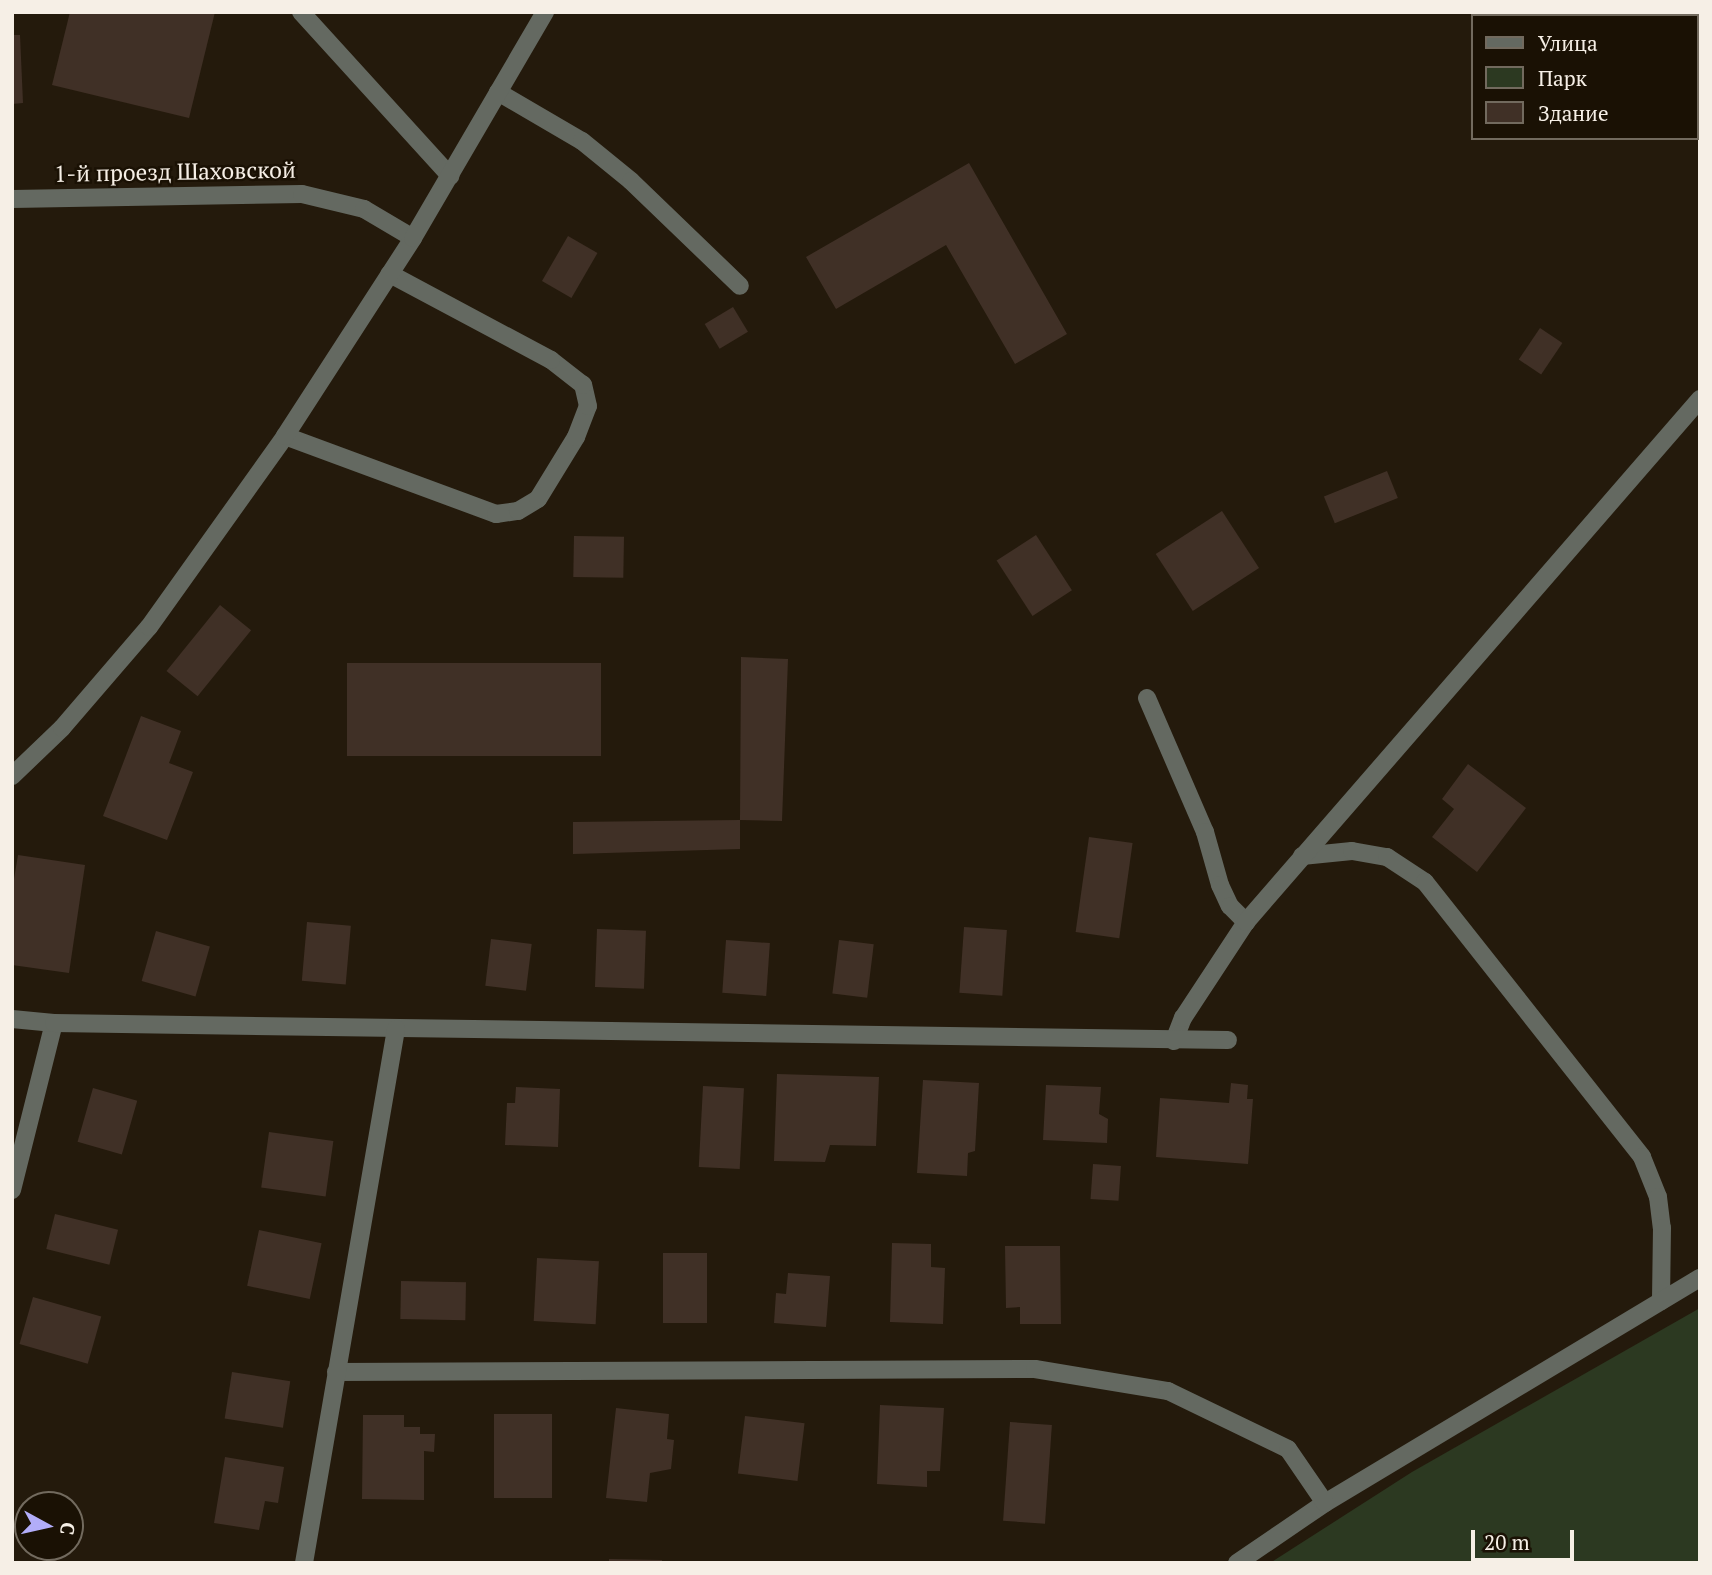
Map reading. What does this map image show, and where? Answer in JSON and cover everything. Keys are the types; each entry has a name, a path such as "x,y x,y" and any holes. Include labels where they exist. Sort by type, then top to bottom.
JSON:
{"street":[{"path":"301,12 450,176"},
{"path":"12,776 62,728 149,627 285,436 413,238 545,12"},
{"path":"498,92 582,141 631,180 740,286"},
{"name":"1-й проезд Шаховской","path":"12,199 302,194 364,209 413,238"},
{"path":"285,436 496,514 518,510 538,499 576,437 588,406 583,385 551,360 390,274"},
{"path":"1174,1041 1183,1018 1246,922 1700,399"},
{"path":"1147,698 1205,832 1220,885 1230,906 1246,922"},
{"path":"1302,856 1352,852 1387,857 1425,882 1643,1157 1658,1198 1662,1228 1661,1301"},
{"path":"12,1019 54,1023 396,1029 1228,1040"},
{"path":"12,1190 54,1023"},
{"path":"303,1563 396,1029"},
{"path":"1237,1563 1325,1503 1700,1278"},
{"path":"336,1372 1035,1369 1168,1391 1289,1448 1325,1503"}],"green space":[{"path":"1700,1308 1700,1563 1270,1563 1412,1472"}],"building":[{"path":"70,12 215,12 189,118 52,85"},
{"path":"12,35 20,35 23,103 12,104"},
{"path":"969,163 1067,334 1015,364 946,245 836,309 806,257"},
{"path":"568,236 597,253 571,298 542,281"},
{"path":"733,307 748,332 720,349 705,324"},
{"path":"1540,328 1562,343 1541,375 1519,360"},
{"path":"1387,471 1398,498 1335,523 1324,496"},
{"path":"1222,511 1259,568 1193,611 1156,554"},
{"path":"1036,535 1072,590 1033,616 997,561"},
{"path":"574,536 624,537 623,578 573,577"},
{"path":"220,605 251,630 198,696 167,671"},
{"path":"741,657 788,659 782,821 740,820"},
{"path":"347,663 601,663 601,756 347,756"},
{"path":"141,716 181,731 169,763 193,772 167,840 103,816"},
{"path":"1468,764 1526,808 1477,872 1432,837 1454,809 1442,799"},
{"path":"740,820 740,849 573,854 573,822"},
{"path":"1089,837 1133,843 1119,938 1076,932"},
{"path":"18,855 85,865 69,973 12,965 12,891"},
{"path":"307,922 351,926 346,985 302,981"},
{"path":"964,927 1007,930 1002,996 959,993"},
{"path":"597,929 646,931 644,989 595,987"},
{"path":"156,931 210,946 195,996 142,981"},
{"path":"491,939 532,944 526,991 485,986"},
{"path":"726,940 770,943 766,996 722,993"},
{"path":"839,940 874,944 867,998 832,994"},
{"path":"777,1074 879,1077 876,1146 830,1145 825,1162 774,1161"},
{"path":"923,1080 979,1083 975,1151 968,1153 967,1176 917,1173"},
{"path":"1231,1083 1248,1085 1247,1099 1253,1099 1248,1164 1156,1157 1160,1098 1229,1103"},
{"path":"1046,1085 1101,1087 1099,1114 1108,1119 1107,1143 1043,1140"},
{"path":"703,1086 744,1088 740,1169 699,1167"},
{"path":"516,1087 560,1089 558,1147 505,1145 507,1103 515,1103"},
{"path":"93,1088 137,1101 122,1155 78,1142"},
{"path":"269,1132 333,1141 326,1197 261,1187"},
{"path":"1093,1164 1121,1166 1118,1201 1091,1199"},
{"path":"55,1214 118,1230 109,1265 46,1249"},
{"path":"259,1230 322,1243 310,1299 247,1286"},
{"path":"892,1243 931,1244 931,1267 945,1268 943,1324 890,1322"},
{"path":"1005,1246 1060,1246 1061,1324 1020,1324 1020,1307 1006,1308"},
{"path":"663,1253 707,1253 707,1323 663,1323"},
{"path":"537,1258 599,1261 596,1324 534,1321"},
{"path":"788,1273 830,1276 826,1327 774,1323 776,1293 786,1294"},
{"path":"401,1281 466,1282 465,1320 400,1319"},
{"path":"33,1297 101,1317 88,1364 19,1344"},
{"path":"232,1372 290,1381 283,1428 225,1418"},
{"path":"880,1405 944,1408 940,1471 927,1471 927,1487 877,1484"},
{"path":"616,1408 669,1414 667,1439 674,1440 671,1469 650,1473 647,1502 606,1498"},
{"path":"494,1414 552,1414 552,1498 494,1498"},
{"path":"363,1415 404,1415 404,1427 420,1427 420,1434 435,1434 434,1452 424,1451 424,1500 362,1499"},
{"path":"745,1416 805,1423 797,1481 738,1474"},
{"path":"1010,1422 1052,1425 1045,1524 1003,1521"},
{"path":"225,1457 284,1467 278,1503 265,1501 259,1530 214,1523"},
{"path":"609,1559 662,1560 662,1563 609,1563"}]}
